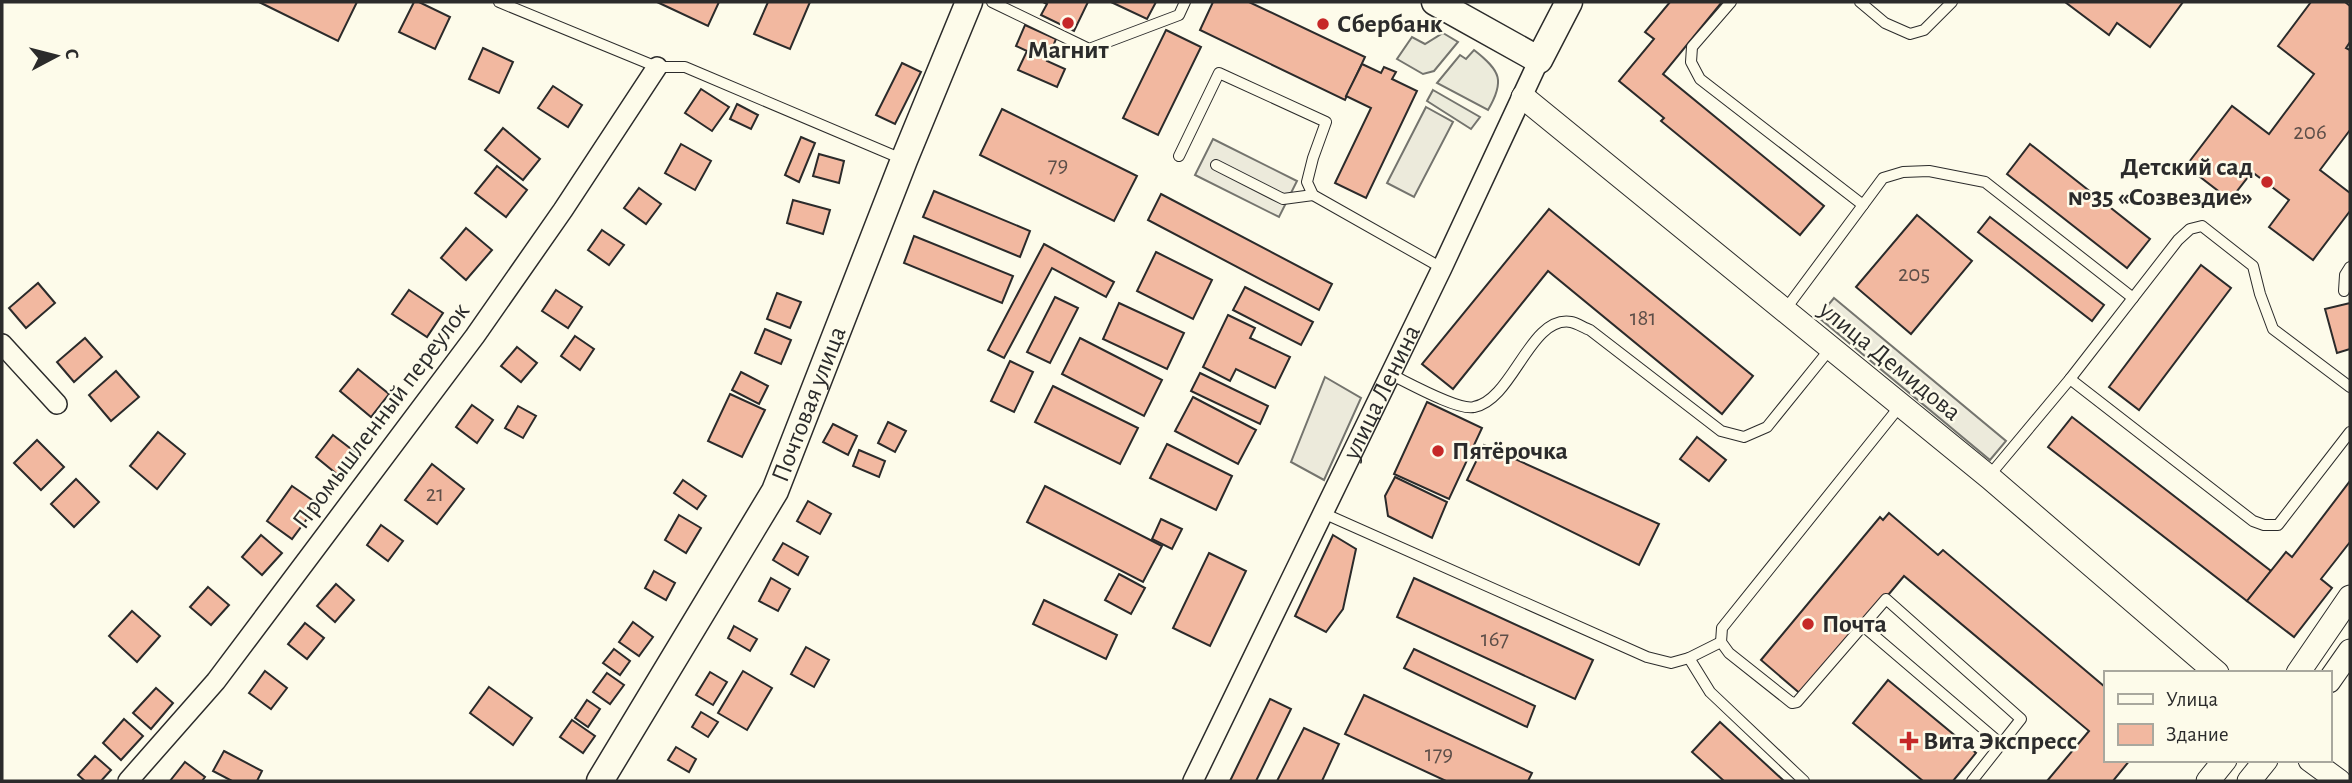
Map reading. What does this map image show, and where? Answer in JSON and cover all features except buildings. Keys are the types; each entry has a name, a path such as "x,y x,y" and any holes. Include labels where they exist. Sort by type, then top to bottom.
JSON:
{"main road":[{"name":"Почтовая улица","path":"600,781 775,491 904,160 969,2"},
{"path":"1435,2 1539,60"},
{"name":"улица Ленина","path":"1539,60 1569,2"}],"street":[{"name":"улица Ленина","path":"1193,781 1539,60"},
{"name":"Промышленный переулок","path":"128,781 216,681 467,347 563,210 657,67"},
{"name":"улица Демидова","path":"1523,97 1989,477 2215,671"},
{"path":"2,344 57,404"},
{"path":"2299,671 2350,597"},
{"path":"2331,678 2350,652"},
{"path":"2208,781 2223,762"},
{"path":"2249,781 2264,762"},
{"path":"2313,762 2339,781"}],"lane":[{"path":"499,2 657,67 685,67 904,160"},
{"path":"992,2 1010,6 1089,49 1179,15 1185,2"},
{"path":"1731,2 1692,47 1691,62 1700,79 1863,205"},
{"path":"1860,2 1885,23 1910,34 1924,30 1952,2"},
{"path":"1179,156 1219,73 1326,122 1312,159 1307,183 1313,195 1441,268"},
{"path":"1216,165 1283,199 1313,195"},
{"path":"1784,311 1883,178 1903,172 1929,171 1985,182 2133,298"},
{"path":"1989,477 2070,379 2178,240 2190,229 2202,226 2253,266 2273,329 2350,387"},
{"path":"2344,291 2348,272"},
{"path":"1390,374 1455,405 1474,408 1492,399 1547,327 1569,321 1590,330 1721,431 1744,436 1767,427 1830,349"},
{"path":"2070,379 2253,521 2264,525 2278,524 2350,432"},
{"path":"1901,406 1722,628 1721,642 1729,653 1792,703 1797,702 1886,599 2021,719 1972,781"},
{"path":"1323,513 1647,657 1671,663 1689,658 1721,642"},
{"path":"1863,626 2000,743"},
{"path":"1689,658 1710,692 1804,781"}],"shaded area":[{"path":"1443,33 1458,42 1434,71 1423,74 1397,59 1412,37 1425,44"},
{"path":"1474,50 1490,64 1498,77 1497,91 1488,110 1437,83 1460,55 1466,59"},
{"path":"1433,90 1480,117 1471,129 1427,101"},
{"path":"1426,107 1453,122 1414,197 1387,183"},
{"path":"1213,139 1297,181 1279,217 1195,175"},
{"path":"1834,298 2006,441 1990,460 1818,317"},
{"path":"1325,377 1361,398 1324,480 1291,462"}],"place":[{"name":"Магнит","path":"1068,23"},
{"name":"Сбербанк","path":"1323,24"},
{"name":"Детский сад №35 «Созвездие»","path":"2267,182"},
{"name":"Пятёрочка","path":"1438,451"},
{"name":"Почта","path":"1808,624"},
{"name":"Вита Экспресс","path":"1909,741"}]}
